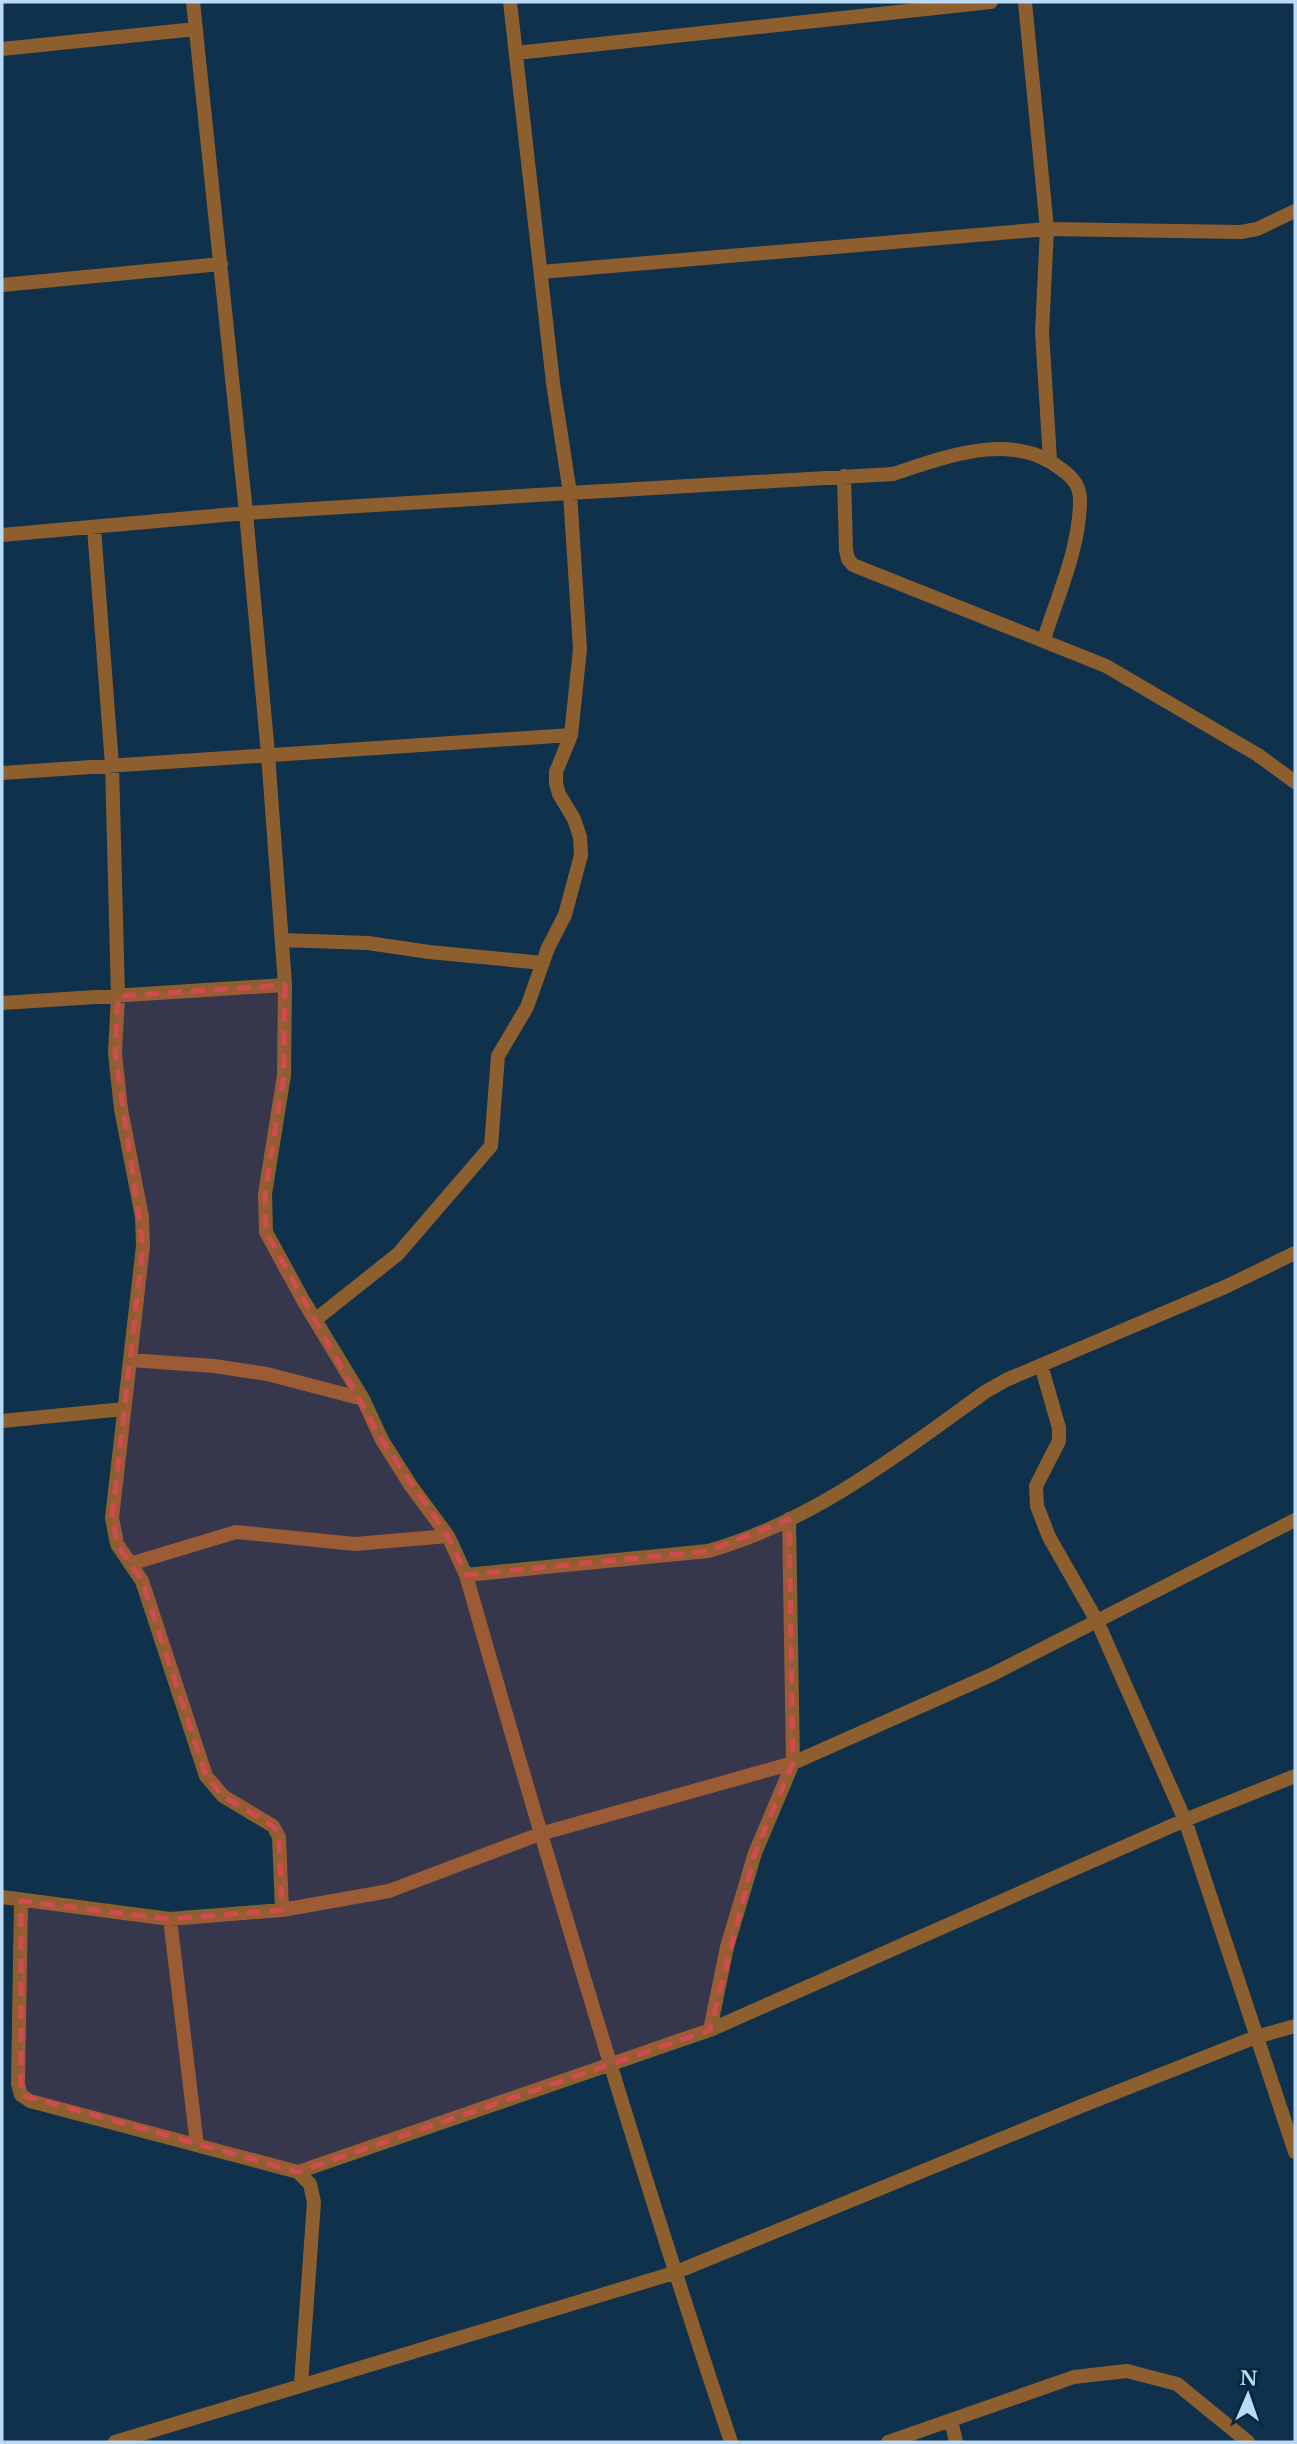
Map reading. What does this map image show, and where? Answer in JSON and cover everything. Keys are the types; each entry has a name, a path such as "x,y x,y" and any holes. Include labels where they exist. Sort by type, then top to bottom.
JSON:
{"street":[{"path":"193,2 246,513 285,985 284,1075 265,1194 266,1232 363,1399 382,1440 411,1486 448,1536 466,1575 540,1834 674,2273 731,2442"},
{"path":"315,1320 398,1254 491,1146 498,1056 527,1007 543,962 565,915 581,855 575,818 559,794 556,783 556,772 571,735 580,649 570,492 553,383 510,2"},
{"path":"516,53 991,2"},
{"path":"1025,2 1047,229 1042,332 1050,460"},
{"path":"2,49 196,29"},
{"path":"541,272 1047,229 1241,232 1257,229 1295,211"},
{"path":"2,285 221,264"},
{"path":"2,535 246,513 893,474 934,459 991,449 1028,452 1050,460 1072,478 1079,488 1080,499 1075,539 1044,639"},
{"path":"844,477 846,550 853,565 1106,666 1258,755 1295,782"},
{"path":"94,528 112,765 118,996 115,1053 143,1246 112,1518 117,1544 142,1581 206,1776 223,1796 273,1826 279,1837 282,1910"},
{"path":"2,773 571,735"},
{"path":"282,940 368,943 429,952 543,962"},
{"path":"2,1003 285,985"},
{"path":"466,1575 708,1551 742,1542 866,1478 985,1392 1006,1380 1225,1287 1295,1254"},
{"path":"130,1360 214,1366 267,1374 363,1399"},
{"path":"1041,1364 1059,1428 1059,1441 1036,1486 1037,1506 1049,1537 1097,1621 1185,1821 1295,2152"},
{"path":"2,1421 124,1409"},
{"path":"710,2030 727,1947 755,1853 793,1763 789,1519"},
{"path":"2,1897 170,1919 282,1910 389,1891 540,1834 793,1763 992,1675 1295,1520"},
{"path":"130,1564 236,1532 355,1544 448,1536"},
{"path":"298,2172 710,2030 1185,1821 1295,1776"},
{"path":"22,1900 18,2084 21,2095 30,2101 298,2172 310,2184 314,2202 301,2384"},
{"path":"170,1919 197,2145"},
{"path":"115,2442 674,2273 1084,2105 1256,2038 1295,2026"},
{"path":"888,2442 1074,2377 1127,2371 1177,2384 1248,2442"},
{"path":"951,2420 956,2442"}],"highlighted area":[{"path":"285,985 284,1075 265,1194 266,1232 382,1440 448,1536 466,1575 708,1551 789,1519 793,1763 755,1853 710,2030 298,2172 21,2095 21,1901 170,1919 282,1910 279,1837 273,1826 223,1796 206,1776 142,1581 117,1544 112,1518 143,1246 115,1053 118,996"}]}
